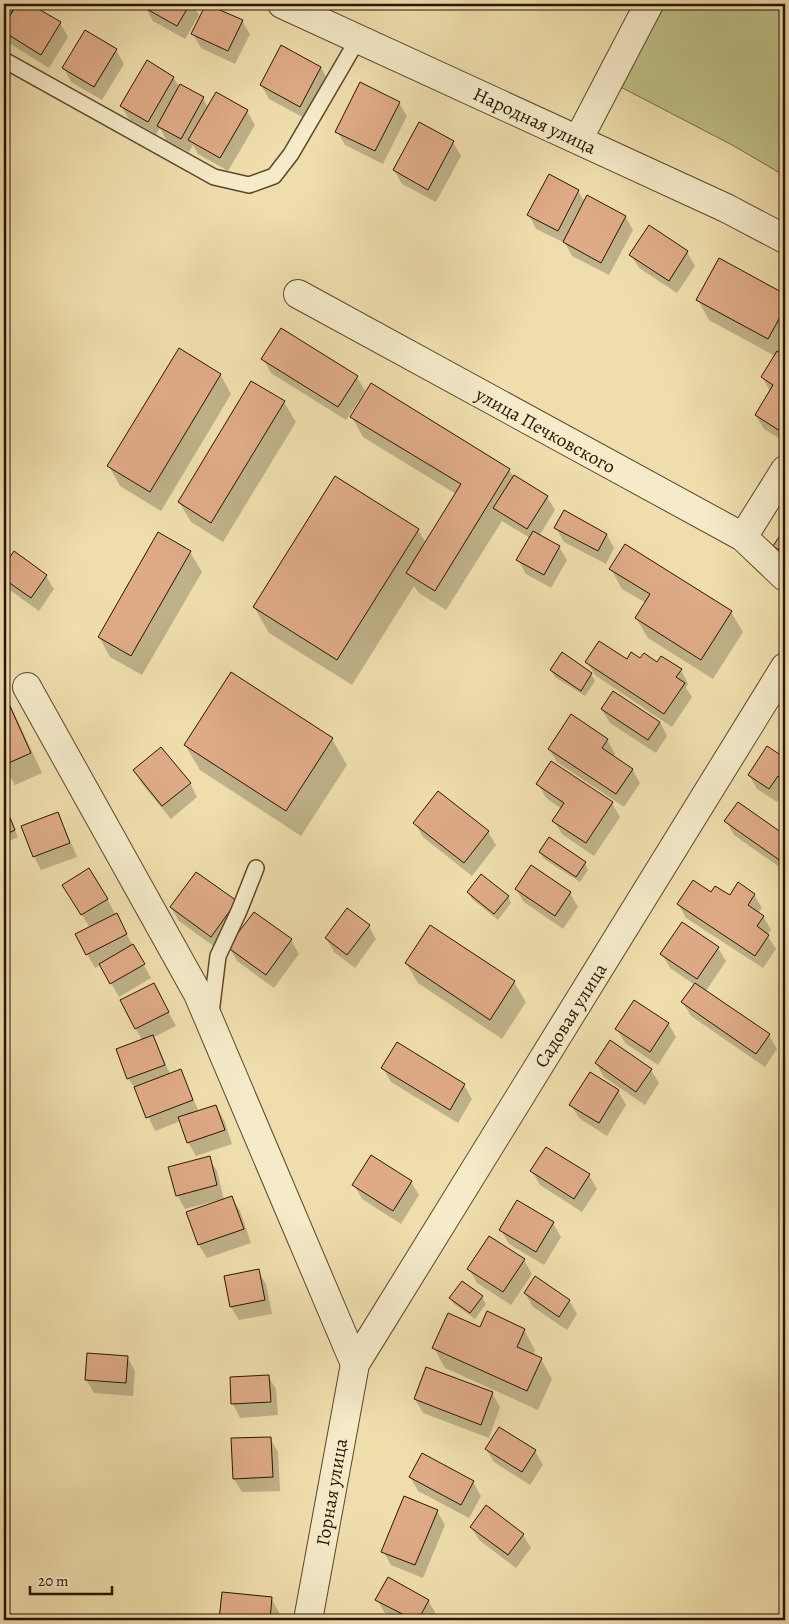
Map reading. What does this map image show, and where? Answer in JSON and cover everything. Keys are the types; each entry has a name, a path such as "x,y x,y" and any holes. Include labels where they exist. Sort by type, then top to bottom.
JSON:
{"street":[{"name":"Народная улица","path":"282,4 726,208 785,239"},
{"path":"578,140 649,4"},
{"name":"улица Печковского","path":"298,294 743,537 785,578"},
{"path":"743,537 785,470"},
{"name":"Садовая улица","path":"355,1364 785,667"},
{"path":"27,687 198,994 355,1364"},
{"name":"Горная улица","path":"308,1620 355,1364"}],"lane":[{"path":"4,60 214,177 249,185 274,176 291,154 358,39"},
{"path":"210,1024 218,956 256,868"}],"green space":[{"path":"657,4 785,4 785,176 734,146 613,83"}],"building":[{"path":"4,4 17,4 4,25"},
{"path":"17,4 30,4 61,22 41,55 4,32 4,25"},
{"path":"145,4 190,4 177,26 143,7"},
{"path":"206,4 243,20 228,51 191,34"},
{"path":"85,30 117,49 94,87 62,68"},
{"path":"281,45 321,67 300,107 260,85"},
{"path":"147,60 174,77 148,122 120,106"},
{"path":"360,82 400,102 375,151 335,132"},
{"path":"180,84 204,97 181,139 157,126"},
{"path":"216,92 248,110 220,158 188,140"},
{"path":"419,122 454,141 428,190 393,170"},
{"path":"549,174 579,190 558,231 527,215"},
{"path":"587,195 626,216 601,263 563,242"},
{"path":"649,225 688,251 669,281 629,255"},
{"path":"719,258 785,294 785,308 768,339 696,300"},
{"path":"281,328 358,376 338,407 261,359"},
{"path":"179,348 221,374 150,492 107,466"},
{"path":"777,351 785,356 785,423 780,431 755,415 773,385 761,377"},
{"path":"251,381 285,401 211,523 178,502"},
{"path":"371,383 510,469 435,591 406,573 461,484 350,417"},
{"path":"514,475 548,496 527,529 493,508"},
{"path":"335,476 419,529 337,660 253,607"},
{"path":"564,510 607,534 598,551 554,528"},
{"path":"785,528 785,554 773,546"},
{"path":"533,531 560,546 544,575 516,560"},
{"path":"158,532 191,551 131,656 98,637"},
{"path":"625,544 732,611 701,660 635,618 650,594 609,569"},
{"path":"14,551 47,575 31,598 4,579 4,566"},
{"path":"599,641 627,659 631,652 640,658 644,653 657,662 661,656 682,669 676,677 685,683 664,714 585,662"},
{"path":"562,652 592,673 581,691 550,670"},
{"path":"231,672 333,738 286,811 184,745"},
{"path":"613,691 660,722 648,740 601,709"},
{"path":"4,693 31,753 4,765"},
{"path":"571,714 608,739 602,748 633,769 616,794 548,749"},
{"path":"767,746 785,758 785,781 778,776 769,789 748,775"},
{"path":"161,747 191,783 162,806 133,770"},
{"path":"551,761 613,802 586,843 552,821 564,803 536,784"},
{"path":"438,791 489,831 464,863 413,823"},
{"path":"738,802 785,835 785,864 724,821"},
{"path":"6,808 15,830 4,835 4,809"},
{"path":"58,812 70,843 33,857 21,826"},
{"path":"549,837 586,862 576,877 539,852"},
{"path":"531,865 571,892 555,916 515,889"},
{"path":"89,868 108,899 81,915 62,885"},
{"path":"196,872 237,901 211,937 170,907"},
{"path":"481,874 509,896 494,914 467,892"},
{"path":"693,880 711,892 715,886 730,895 738,882 755,894 748,905 764,916 757,926 769,935 755,956 677,904"},
{"path":"347,908 370,925 347,955 325,938"},
{"path":"254,912 292,939 266,975 227,947"},
{"path":"117,913 127,934 86,955 75,934"},
{"path":"682,922 719,947 697,979 660,954"},
{"path":"430,925 515,981 490,1020 405,963"},
{"path":"133,944 145,964 110,984 99,964"},
{"path":"154,983 169,1012 135,1029 120,1000"},
{"path":"695,983 770,1034 756,1054 681,1002"},
{"path":"634,1000 669,1023 650,1052 615,1029"},
{"path":"153,1035 165,1065 127,1079 116,1049"},
{"path":"610,1040 652,1069 636,1092 595,1063"},
{"path":"397,1042 465,1084 450,1110 381,1068"},
{"path":"181,1069 193,1100 146,1118 134,1087"},
{"path":"590,1072 619,1090 599,1123 569,1105"},
{"path":"216,1105 225,1130 187,1143 178,1117"},
{"path":"546,1147 590,1174 574,1199 530,1171"},
{"path":"371,1155 412,1181 393,1211 352,1185"},
{"path":"210,1156 217,1185 176,1196 168,1167"},
{"path":"232,1196 244,1229 198,1245 186,1212"},
{"path":"517,1200 554,1222 536,1252 499,1230"},
{"path":"489,1236 525,1259 503,1292 467,1269"},
{"path":"259,1269 265,1300 230,1307 224,1276"},
{"path":"535,1276 570,1300 559,1317 524,1293"},
{"path":"462,1281 483,1296 470,1313 449,1298"},
{"path":"487,1311 525,1329 517,1347 542,1358 527,1391 432,1348 448,1313 480,1327"},
{"path":"87,1353 128,1356 126,1383 85,1380"},
{"path":"426,1367 493,1392 481,1425 414,1399"},
{"path":"269,1375 271,1402 231,1404 230,1377"},
{"path":"499,1427 536,1450 522,1472 485,1449"},
{"path":"271,1437 273,1477 233,1479 231,1438"},
{"path":"422,1453 474,1481 461,1505 409,1477"},
{"path":"404,1496 438,1510 415,1565 381,1552"},
{"path":"486,1505 524,1534 508,1555 470,1527"},
{"path":"388,1577 429,1600 418,1620 414,1620 375,1600"},
{"path":"222,1592 272,1597 270,1620 219,1620"}]}
